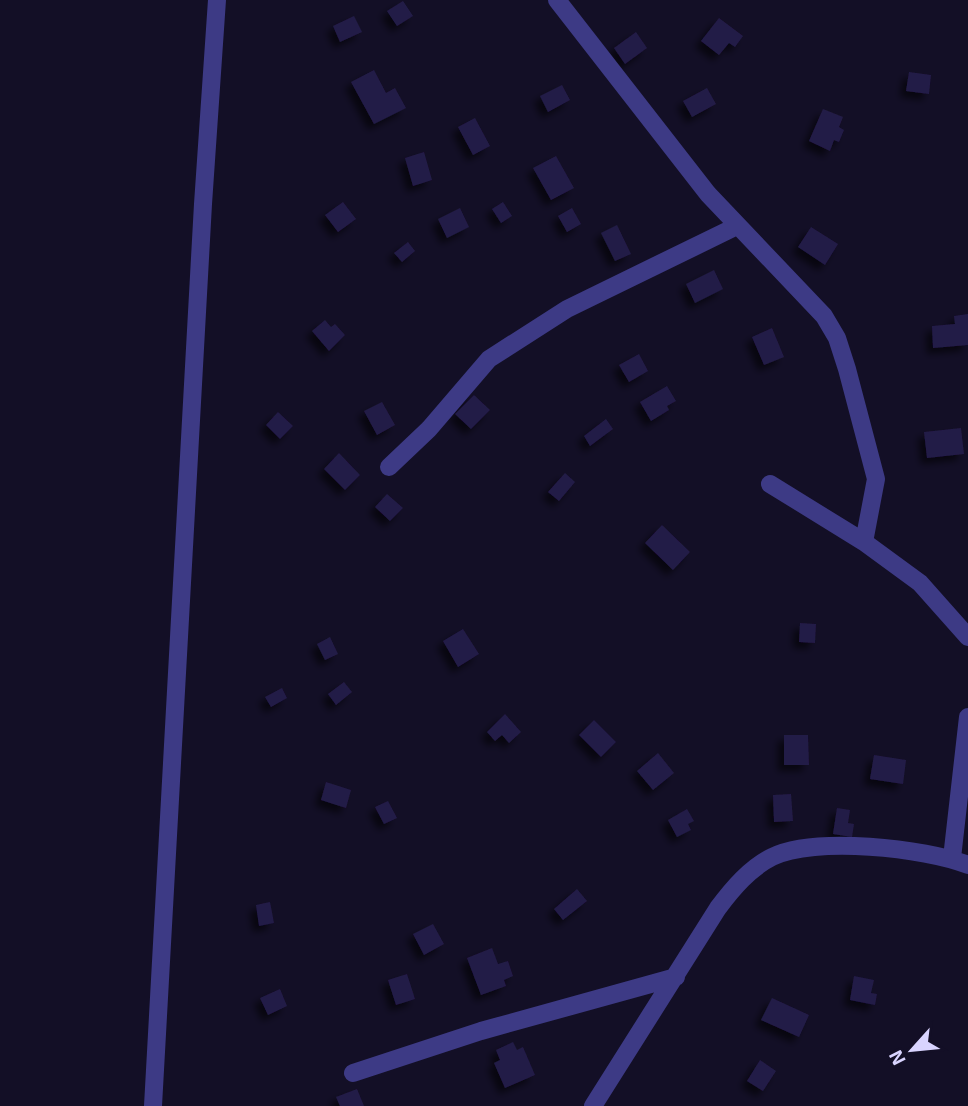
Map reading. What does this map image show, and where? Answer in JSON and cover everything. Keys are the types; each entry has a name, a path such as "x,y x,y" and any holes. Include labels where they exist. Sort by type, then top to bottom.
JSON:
{"street":[{"path":"153,1106 202,217 217,0"},
{"path":"557,0 708,194 824,316 837,338 876,479 864,541"},
{"path":"389,467 429,429 489,359 568,309 737,226"},
{"path":"770,484 864,541 920,583 968,637"},
{"path":"593,1106 718,908 738,881 772,857 800,848 888,848 960,862 968,717"},
{"path":"353,1073 481,1031 676,977"}],"building":[{"path":"403,1 413,16 397,26 387,11"},
{"path":"354,16 362,32 340,42 333,26"},
{"path":"719,18 743,36 735,47 729,43 719,55 701,41"},
{"path":"636,32 647,48 625,64 614,48"},
{"path":"374,70 386,93 395,88 406,108 374,124 351,82"},
{"path":"909,72 931,75 929,94 906,91"},
{"path":"562,85 570,100 548,112 540,96"},
{"path":"707,88 716,104 692,117 683,101"},
{"path":"823,109 843,117 839,127 844,130 839,142 834,140 830,151 809,141"},
{"path":"475,118 490,146 473,155 458,127"},
{"path":"424,152 432,180 413,186 405,158"},
{"path":"556,156 574,188 551,200 533,168"},
{"path":"343,202 356,219 338,232 325,215"},
{"path":"503,202 512,216 501,223 492,209"},
{"path":"460,208 469,227 447,238 438,219"},
{"path":"572,208 581,224 567,232 558,216"},
{"path":"617,225 631,254 615,261 601,233"},
{"path":"811,227 838,244 825,265 798,247"},
{"path":"408,242 415,251 402,262 394,253"},
{"path":"714,270 723,289 695,303 686,284"},
{"path":"968,314 968,345 933,348 932,326 955,324 954,316"},
{"path":"325,320 331,327 335,324 345,335 329,351 312,331"},
{"path":"772,328 784,357 764,365 752,337"},
{"path":"639,354 648,371 629,382 619,365"},
{"path":"667,386 676,401 667,406 669,410 651,421 640,402"},
{"path":"474,395 490,410 471,429 455,414"},
{"path":"382,402 395,425 377,435 364,411"},
{"path":"278,412 293,426 280,439 266,425"},
{"path":"606,419 613,429 590,446 584,436"},
{"path":"961,428 964,454 927,458 924,432"},
{"path":"339,453 360,475 345,490 324,469"},
{"path":"565,473 575,482 559,501 548,492"},
{"path":"387,494 403,508 390,521 375,507"},
{"path":"662,525 690,552 673,570 645,543"},
{"path":"800,623 816,624 815,643 799,642"},
{"path":"463,629 479,654 458,667 443,641"},
{"path":"330,637 338,654 325,660 317,644"},
{"path":"344,682 352,692 336,705 328,694"},
{"path":"282,688 287,698 271,707 265,697"},
{"path":"505,714 521,732 509,743 502,735 495,741 487,732"},
{"path":"594,720 616,742 601,757 579,735"},
{"path":"784,735 808,735 809,765 784,765"},
{"path":"658,753 674,773 653,790 637,771"},
{"path":"874,755 906,760 903,784 870,779"},
{"path":"326,782 351,790 346,808 321,800"},
{"path":"791,794 793,821 774,822 773,795"},
{"path":"388,801 397,818 384,824 375,807"},
{"path":"837,808 850,810 848,823 854,824 852,837 833,834"},
{"path":"687,809 694,821 688,824 691,830 677,837 668,820"},
{"path":"577,889 587,901 563,920 554,909"},
{"path":"270,902 274,923 259,926 256,905"},
{"path":"433,924 444,944 424,955 413,934"},
{"path":"492,948 498,964 508,961 513,976 504,980 506,986 481,995 467,958"},
{"path":"407,974 415,999 396,1005 388,980"},
{"path":"854,976 874,980 871,993 877,994 875,1005 850,1000"},
{"path":"280,989 287,1006 268,1015 260,998"},
{"path":"772,998 809,1015 799,1037 761,1020"},
{"path":"513,1042 517,1050 523,1047 535,1075 505,1088 494,1063 500,1060 496,1050"},
{"path":"760,1060 776,1071 763,1091 747,1081"},
{"path":"357,1089 364,1106 340,1106 336,1097"}]}
